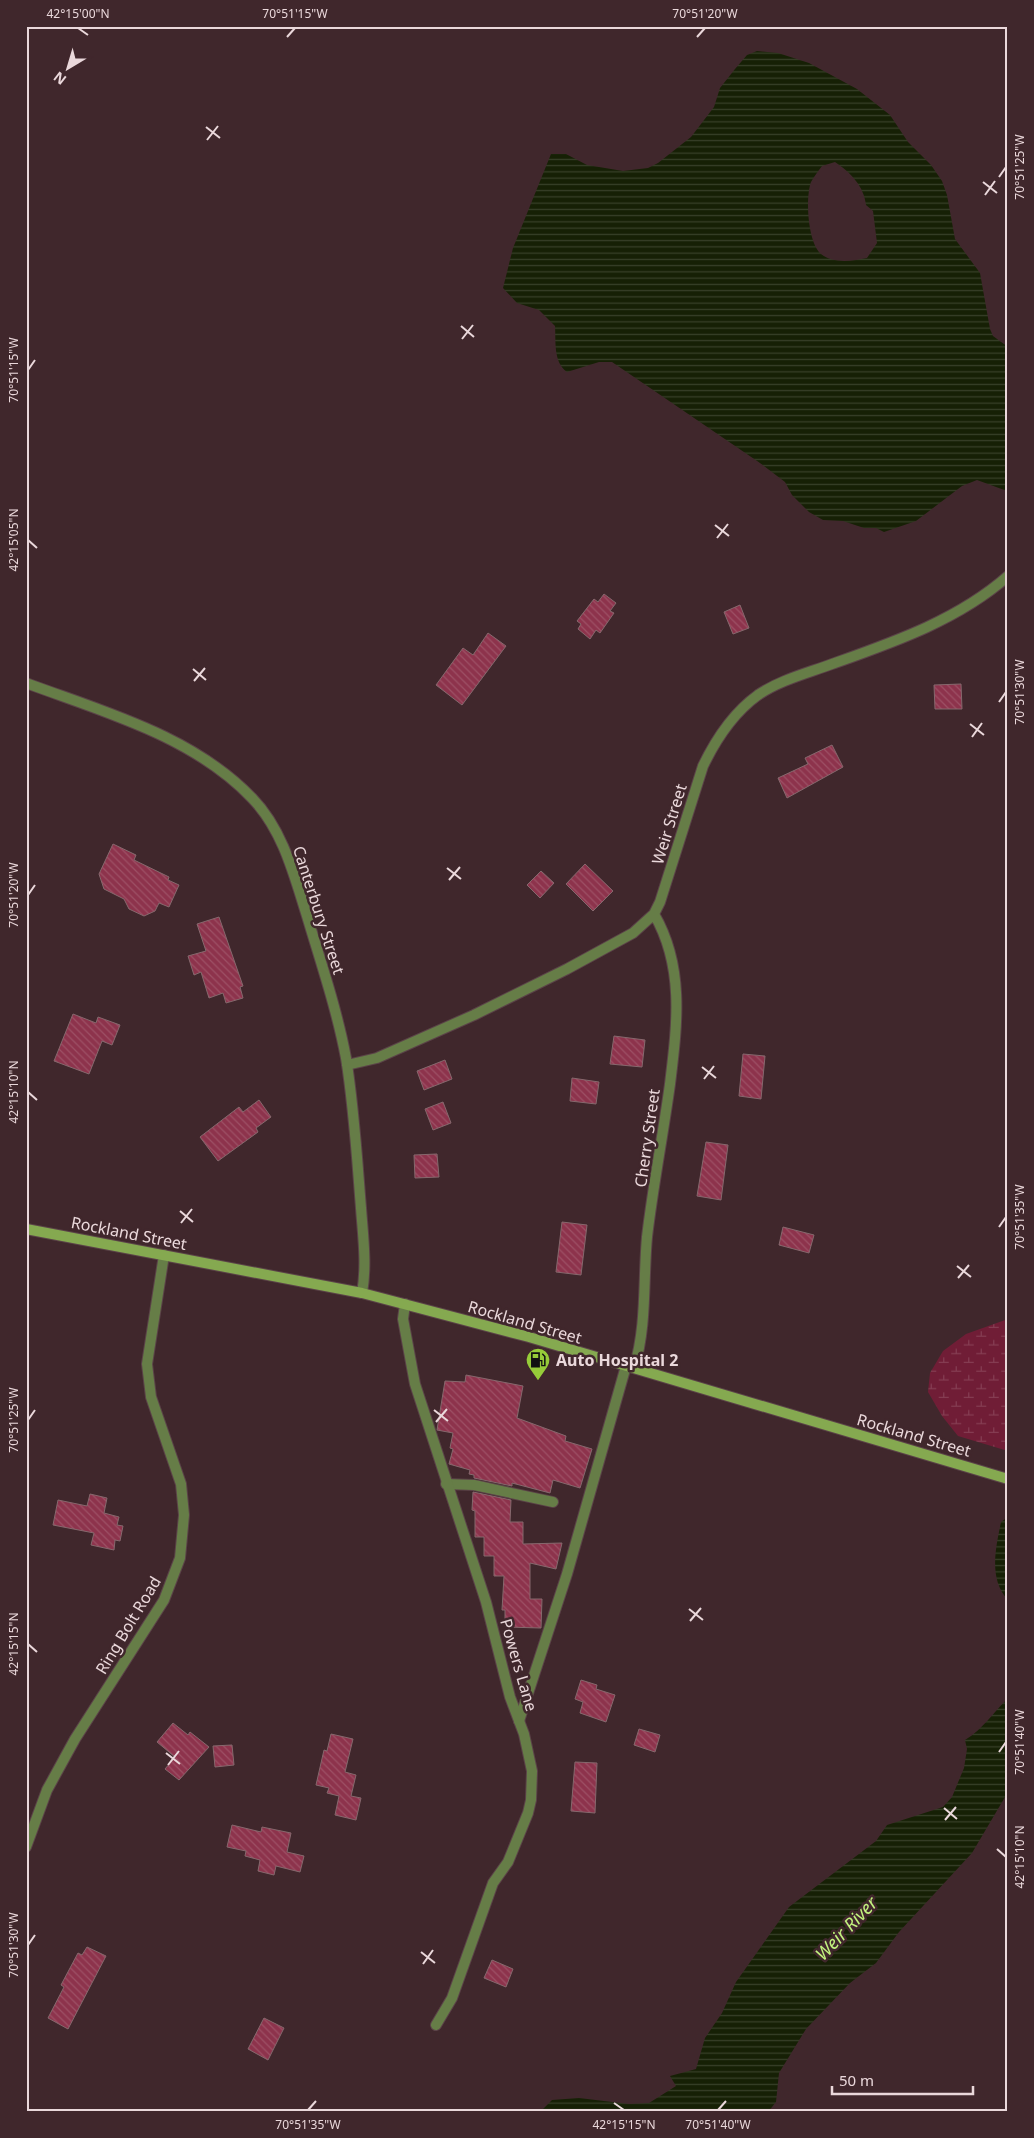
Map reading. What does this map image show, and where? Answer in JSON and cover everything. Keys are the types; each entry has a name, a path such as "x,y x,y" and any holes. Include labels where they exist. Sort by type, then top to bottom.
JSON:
{"main road":[{"name":"Rockland Street","path":"26,1228 362,1293 630,1367 1008,1479"}],"street":[{"name":"Weir Street","path":"347,1064 377,1058 517,994 633,933 654,914 664,890 702,766 722,732 747,705 764,692 784,682 911,635 969,605 1008,576"},
{"name":"Canterbury Street","path":"26,683 108,713 167,739 219,770 253,799 271,822 290,864 326,980 347,1064 359,1182 365,1269 362,1293"},
{"name":"Cherry Street","path":"519,1721 568,1574 630,1367 642,1338 643,1288 648,1236 678,1014 674,974 666,941 654,914"},
{"name":"Ring Bolt Road","path":"26,1847 47,1790 75,1739 164,1600 180,1558 184,1529 183,1500 177,1470 152,1397 147,1364 164,1255"},
{"name":"Powers Lane","path":"405,1304 403,1319 415,1384 486,1602 510,1697 519,1721 532,1771 531,1800 528,1813 508,1862 493,1882 452,1998 436,2025"},
{"path":"446,1484 474,1486 554,1502"}],"green space":[{"path":"1008,1319 1008,1451 958,1436 942,1416 928,1392 930,1373 943,1351 966,1334"}],"water":[{"path":"757,51 778,53 809,63 857,89 890,115 908,142 931,165 942,181 947,195 955,239 980,273 990,329 993,336 1008,347 1007,491 977,480 962,486 916,521 884,532 876,528 864,528 843,521 823,520 809,512 792,495 785,482 760,463 612,362 599,362 567,372 559,363 557,357 555,326 539,310 517,303 503,288 513,248 551,154 566,154 587,165 623,171 648,168 658,163 691,137 714,107 720,88 747,55","holes":["835,162 855,180 865,198 866,205 873,211 877,243 867,258 849,261 831,259 821,254 813,240 808,209 811,182 822,166"]},
{"path":"1008,1517 1008,1600 998,1582 995,1562 1001,1522"},
{"name":"Weir River","path":"1008,1698 1008,1792 972,1853 899,1932 876,1963 850,1983 806,2029 779,2073 776,2102 768,2112 540,2112 552,2100 579,2098 629,2104 649,2103 676,2086 670,2076 696,2069 705,2038 722,2013 736,1982 789,1907 876,1841 887,1825 943,1807 952,1797 964,1768 967,1749 965,1740 983,1726"}],"building":[{"path":"604,594 616,603 610,611 614,613 600,633 596,630 590,639 578,629 581,624 577,621 594,599 598,602"},
{"path":"740,605 749,628 733,634 724,612"},
{"path":"488,633 506,646 462,705 436,685 463,648 473,655"},
{"path":"961,684 962,709 935,709 934,685"},
{"path":"832,745 843,767 787,798 778,778 808,764 805,758"},
{"path":"113,844 136,855 134,860 169,877 168,880 179,885 169,907 159,903 155,911 144,916 129,909 124,899 104,889 99,874"},
{"path":"585,864 613,891 593,911 566,884"},
{"path":"541,871 554,883 540,898 527,885"},
{"path":"219,917 243,986 240,987 243,998 226,1003 223,993 209,998 201,972 194,975 188,956 206,951 197,924"},
{"path":"73,1014 96,1023 98,1017 120,1025 112,1045 102,1041 89,1074 54,1061"},
{"path":"614,1036 645,1040 642,1067 610,1064"},
{"path":"743,1054 765,1056 761,1099 739,1096"},
{"path":"445,1060 452,1079 424,1090 417,1071"},
{"path":"572,1078 599,1082 596,1104 570,1101"},
{"path":"259,1100 271,1117 256,1128 258,1132 218,1161 200,1137 239,1107 243,1112"},
{"path":"443,1102 451,1123 433,1130 425,1109"},
{"path":"706,1142 728,1145 721,1200 697,1196"},
{"path":"437,1154 439,1177 415,1178 414,1155"},
{"path":"562,1222 587,1225 581,1275 556,1272"},
{"path":"783,1227 814,1235 809,1253 779,1245"},
{"path":"466,1375 523,1386 517,1418 566,1436 565,1441 592,1449 580,1488 553,1480 550,1493 512,1483 512,1486 474,1478 474,1475 469,1474 470,1470 449,1464 453,1449 450,1448 453,1433 437,1430 445,1381 465,1382"},
{"path":"473,1492 511,1500 510,1522 523,1522 523,1544 562,1543 556,1569 530,1563 530,1599 542,1599 541,1628 505,1627 505,1610 502,1610 504,1576 494,1576 494,1556 484,1556 484,1537 475,1537 475,1511 472,1510"},
{"path":"90,1494 107,1498 104,1513 119,1517 117,1525 123,1526 120,1541 115,1540 114,1550 91,1545 94,1533 53,1525 58,1500 87,1506"},
{"path":"581,1680 597,1685 596,1689 615,1695 606,1722 580,1713 583,1702 575,1699"},
{"path":"173,1723 188,1735 190,1732 209,1747 179,1780 165,1769 175,1757 157,1742"},
{"path":"639,1729 660,1735 655,1752 634,1745"},
{"path":"331,1734 353,1739 345,1772 356,1775 351,1796 361,1798 356,1820 335,1815 339,1796 327,1793 329,1788 316,1785 324,1750 327,1751"},
{"path":"232,1745 234,1765 215,1767 213,1746"},
{"path":"575,1762 597,1763 595,1813 571,1811"},
{"path":"232,1825 261,1832 262,1827 291,1833 287,1852 304,1856 300,1872 276,1866 274,1875 258,1871 260,1860 245,1856 246,1851 227,1847"},
{"path":"87,1947 106,1956 68,2029 48,2018 64,1987 61,1985 78,1953 82,1955"},
{"path":"492,1960 513,1969 506,1987 484,1978"},
{"path":"264,2018 284,2028 268,2060 248,2049"}],"place":[{"name":"Auto Hospital 2","path":"538,1381"}]}
